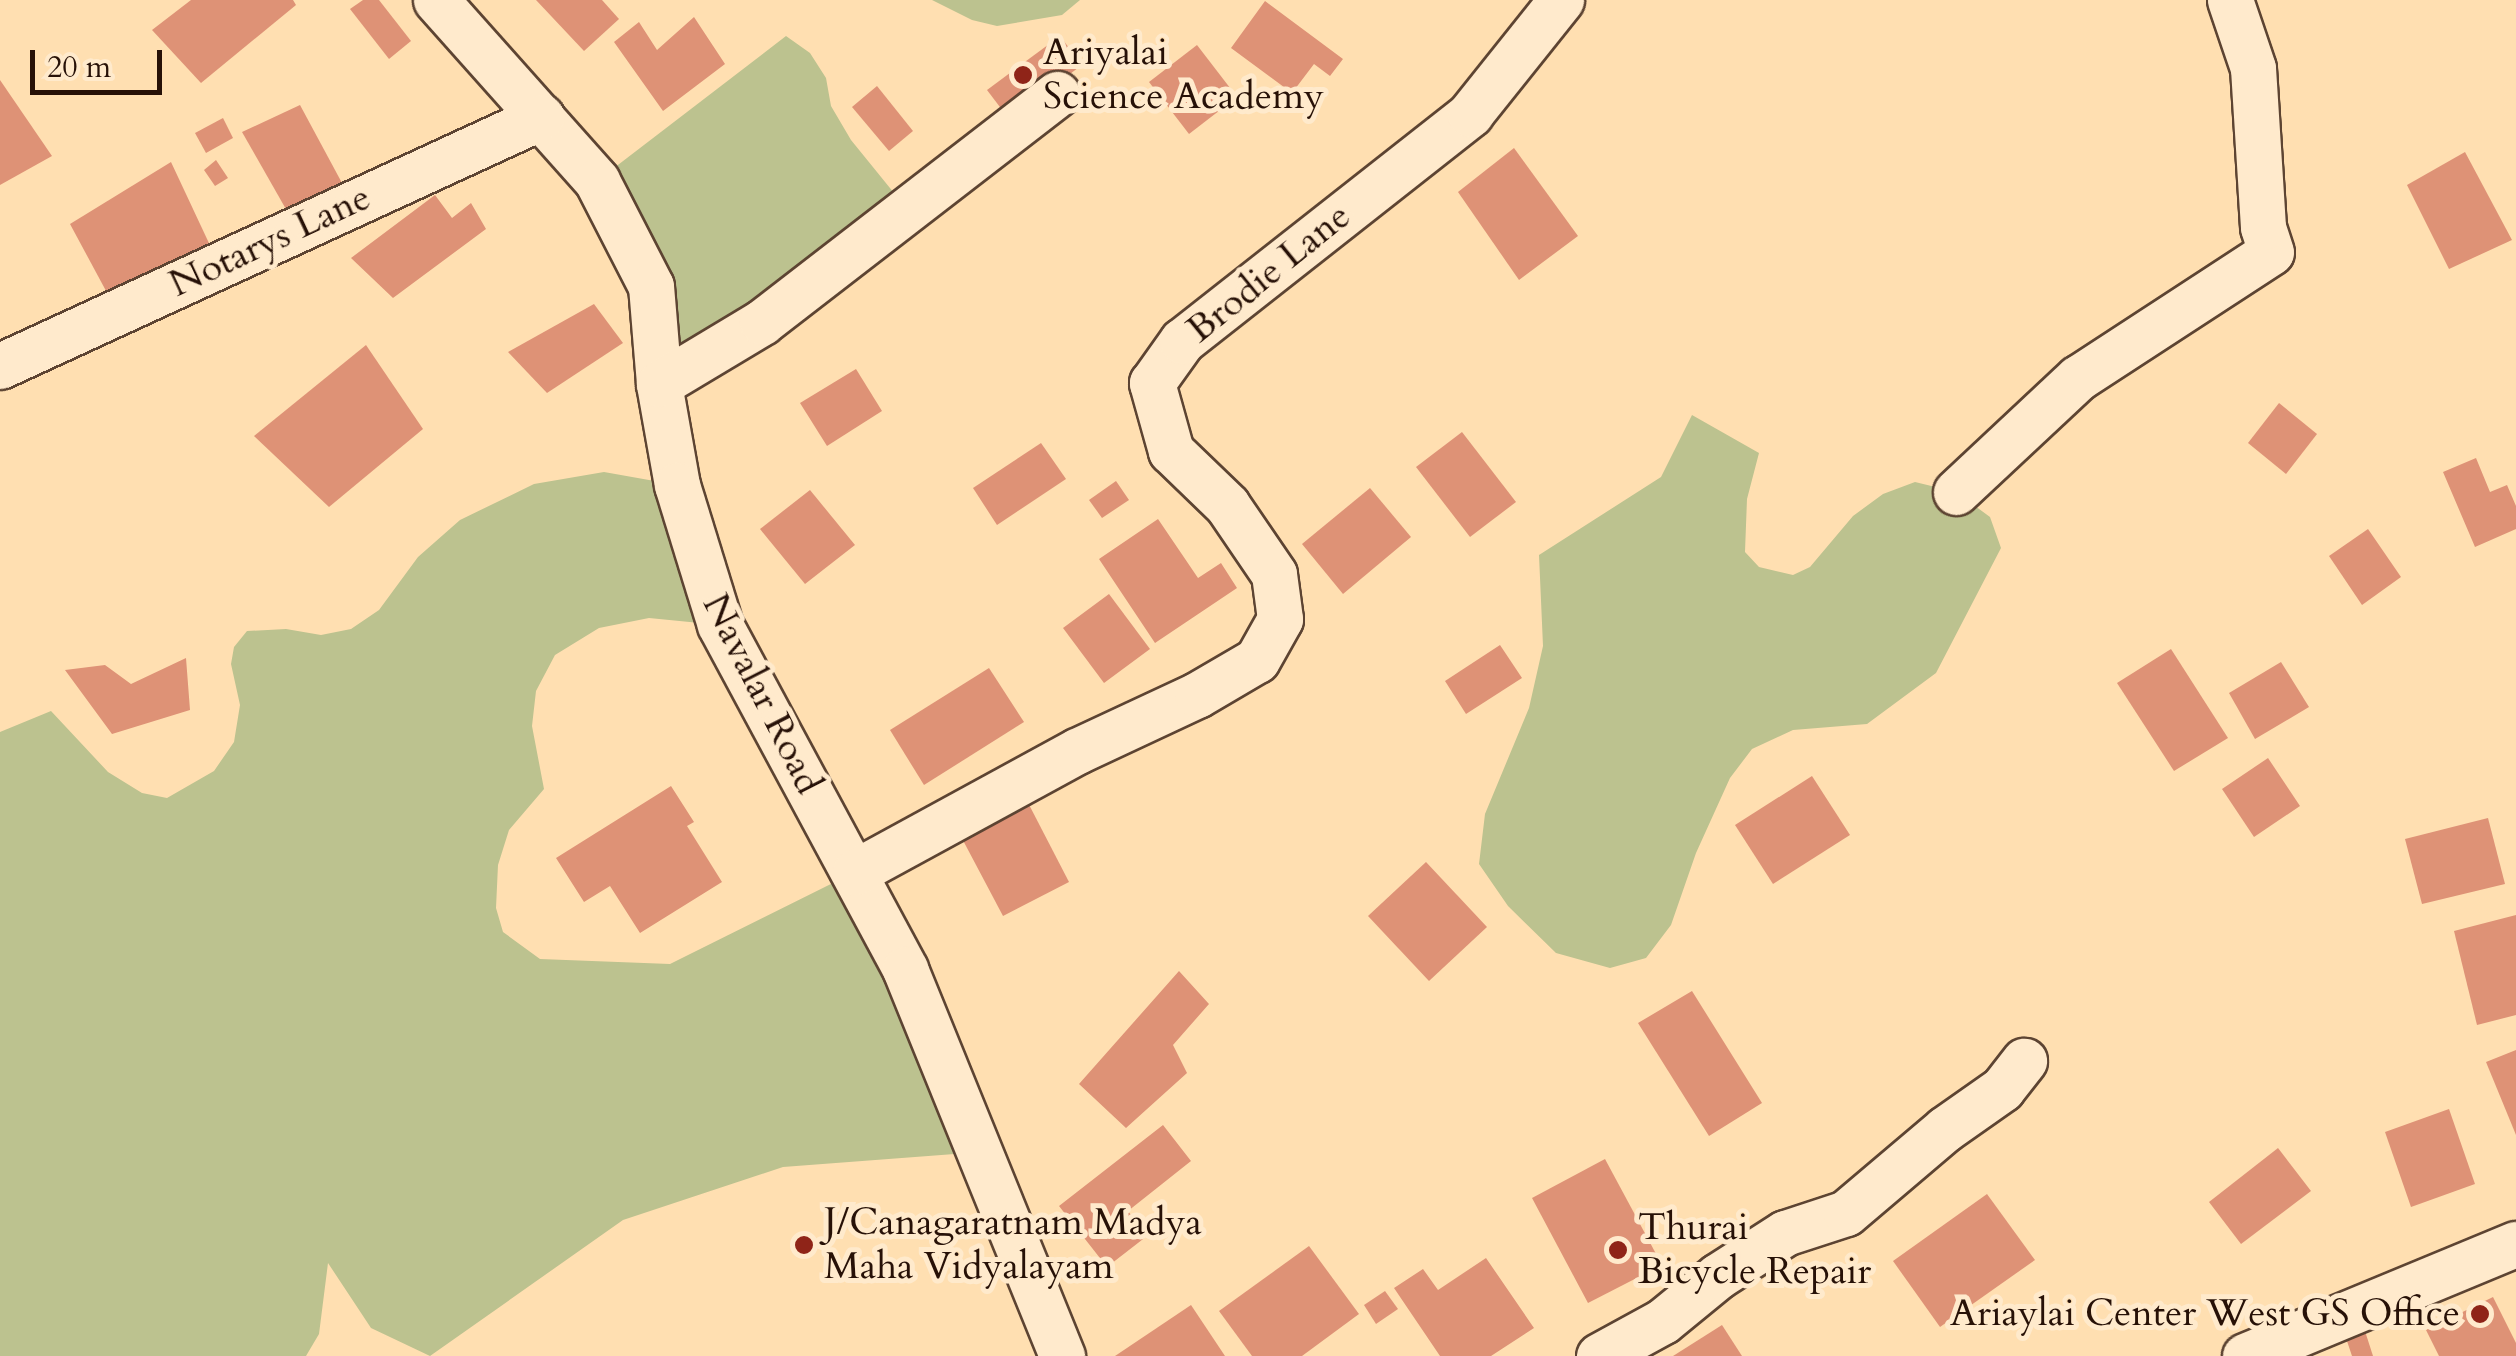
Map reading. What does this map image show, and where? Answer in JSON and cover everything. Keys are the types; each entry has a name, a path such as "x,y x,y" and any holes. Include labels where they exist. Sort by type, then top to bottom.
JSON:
{"street":[{"name":"Navalar Road","path":"436,0 597,181 651,286 660,384 678,485 700,570 720,625 905,969 1062,1356"},
{"name":"Brodie Lane","path":"854,872 1077,751 1197,695 1257,660 1280,619 1274,574 1227,505 1171,451 1152,383 1182,341 1470,114 1561,0"},
{"path":"1956,492 2078,378 2270,252 2262,227 2253,68 2230,0"},
{"path":"660,384 762,322 1057,94"},
{"name":"Notarys Lane","path":"0,366 540,117"},
{"path":"1598,1356 1663,1321 1718,1276 1785,1233 1846,1213 1945,1130 2002,1089 2024,1061"},
{"path":"2245,1356 2516,1244"}],"green space":[{"path":"932,0 1080,0 1062,15 997,26 972,20"},
{"path":"786,36 810,53 826,78 831,106 851,140 907,209 659,384 597,181"},
{"path":"1692,415 1759,453 1747,499 1745,552 1759,567 1793,575 1810,567 1853,516 1883,494 1915,482 1956,492 1990,517 2001,548 1936,673 1867,724 1793,730 1752,749 1730,778 1696,853 1671,925 1646,958 1610,968 1556,953 1508,906 1479,864 1485,814 1529,708 1543,646 1539,555 1661,477"},
{"path":"604,472 677,485 720,625 649,618 599,628 555,655 536,691 532,726 544,789 509,830 498,865 496,908 503,932 540,959 670,964 855,872 981,1152 783,1167 623,1220 430,1356 371,1328 328,1263 319,1334 306,1356 0,1356 0,732 51,711 108,772 142,793 167,798 214,771 234,742 240,705 231,664 234,647 247,631 286,629 321,635 351,629 379,610 418,557 460,520 534,484"}],"building":[{"path":"191,0 293,0 296,5 201,83 152,30"},
{"path":"363,0 379,0 411,41 389,59 350,9"},
{"path":"536,0 602,0 619,19 584,51"},
{"path":"1265,1 1343,59 1330,76 1314,64 1292,93 1231,48"},
{"path":"694,17 725,64 663,111 614,42 639,22 657,50"},
{"path":"1060,36 1082,65 1009,119 987,90"},
{"path":"1197,45 1237,97 1189,134 1149,82"},
{"path":"0,80 52,156 0,185"},
{"path":"877,86 913,131 889,151 852,107"},
{"path":"300,105 342,183 291,218 242,132"},
{"path":"223,118 233,138 206,153 195,133"},
{"path":"1514,148 1578,236 1519,280 1458,192"},
{"path":"2465,152 2512,240 2449,269 2407,185"},
{"path":"216,160 228,178 215,186 204,170"},
{"path":"171,162 215,256 112,302 70,224"},
{"path":"435,195 452,218 471,203 486,229 393,298 351,258"},
{"path":"594,304 623,343 547,393 508,352"},
{"path":"366,345 423,429 329,507 254,436"},
{"path":"856,369 882,411 827,446 800,403"},
{"path":"2279,403 2317,434 2286,474 2248,443"},
{"path":"1462,432 1516,502 1470,537 1416,467"},
{"path":"1041,443 1066,479 997,525 973,488"},
{"path":"2476,458 2490,492 2507,485 2516,506 2516,529 2475,547 2443,472"},
{"path":"1116,481 1129,500 1102,518 1089,500"},
{"path":"1370,488 1411,537 1343,594 1302,544"},
{"path":"810,490 855,545 805,584 760,529"},
{"path":"1158,519 1198,578 1221,563 1237,588 1155,643 1099,559"},
{"path":"2368,529 2401,577 2362,605 2329,556"},
{"path":"1109,594 1150,649 1104,683 1063,628"},
{"path":"1500,645 1522,678 1466,714 1445,681"},
{"path":"2171,649 2228,738 2174,771 2117,683"},
{"path":"186,658 190,710 112,734 65,670 105,665 131,684"},
{"path":"2281,662 2309,707 2255,739 2229,693"},
{"path":"989,668 1024,722 924,785 890,730"},
{"path":"2268,758 2300,806 2254,837 2222,789"},
{"path":"1812,776 1850,835 1773,884 1735,825"},
{"path":"671,786 694,822 687,826 722,882 640,933 610,886 584,902 556,858"},
{"path":"1024,795 1069,882 1003,916 957,829"},
{"path":"2488,818 2505,884 2422,904 2405,839"},
{"path":"1426,862 1487,927 1429,981 1368,916"},
{"path":"2516,915 2516,1015 2477,1025 2454,931"},
{"path":"1179,971 1209,1004 1173,1045 1187,1073 1126,1128 1079,1084"},
{"path":"1692,991 1762,1103 1709,1136 1638,1023"},
{"path":"2516,1050 2516,1135 2486,1062"},
{"path":"2449,1109 2475,1184 2411,1207 2385,1132"},
{"path":"1163,1125 1191,1161 1128,1211 1147,1236 1107,1267 1059,1206"},
{"path":"2278,1148 2311,1191 2241,1244 2209,1202"},
{"path":"1605,1159 1662,1265 1588,1303 1532,1198"},
{"path":"1987,1194 2035,1260 1940,1327 1893,1261"},
{"path":"1309,1246 1359,1314 1302,1356 1252,1356 1219,1311"},
{"path":"1486,1258 1534,1328 1491,1356 1440,1356 1394,1288 1423,1269 1438,1290"},
{"path":"1385,1291 1398,1309 1376,1324 1364,1305"},
{"name":"Ariaylai Center West GS Office","path":"2493,1297 2516,1343 2516,1356 2439,1356 2426,1330"},
{"path":"1191,1305 1225,1356 1115,1356"},
{"path":"1722,1325 1742,1356 1673,1356"},
{"name":"Ariaylai Center West GS Office","path":"2364,1328 2373,1356 2352,1356 2345,1335"}],"place":[{"name":"Ariyalai Science Academy","path":"1023,75"},
{"name":"J/Canagaratnam Madya Maha Vidyalayam","path":"804,1245"},
{"name":"Thurai Bicycle Repair","path":"1618,1250"},
{"name":"Ariaylai Center West GS Office","path":"2480,1314"}]}
